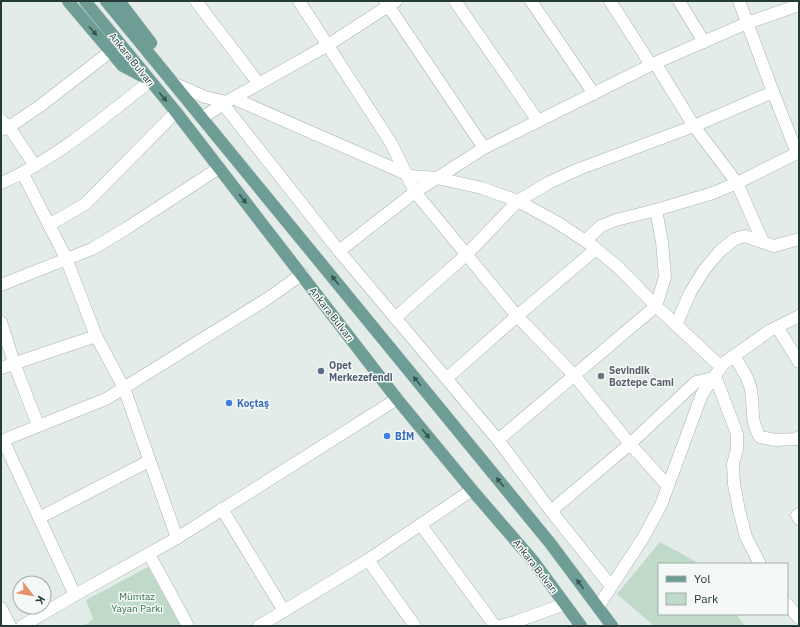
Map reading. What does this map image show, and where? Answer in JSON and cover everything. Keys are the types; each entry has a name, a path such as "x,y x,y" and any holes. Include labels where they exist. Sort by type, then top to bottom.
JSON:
{"main road":[{"path":"68,1 112,51 123,66 150,81"},
{"name":"Ankara Bulvarı","path":"85,1 176,112 398,398 472,490 534,562 581,626"},
{"name":"Ankara Bulvarı","path":"106,1 545,537 612,626"},
{"path":"120,1 151,43 173,83"}],"street":[{"path":"196,1 259,84"},
{"path":"299,1 391,143 415,192 517,316 574,375 630,444 668,486"},
{"path":"455,1 538,121"},
{"path":"531,1 594,94"},
{"path":"610,1 694,126 737,183 763,242"},
{"path":"679,1 704,42"},
{"path":"585,241 601,226 616,220 713,193 737,183 798,152 746,23 739,1"},
{"path":"202,118 227,101 328,45 390,3 484,148"},
{"path":"339,251 415,192 484,148 653,64 746,23 799,5"},
{"path":"35,166 4,126 40,106 112,51"},
{"path":"1,183 23,174 35,166 100,121 150,81"},
{"name":"Ankara Bulvarı","path":"173,83 205,97 227,101 411,176 437,178 482,188 518,201 558,223 596,249 617,266 676,325 717,374"},
{"path":"394,318 466,255 518,201 550,182 579,169 694,126 773,92"},
{"path":"227,101 339,251 498,440 610,586"},
{"path":"49,225 85,204 176,112"},
{"path":"1,285 92,249 219,168"},
{"path":"23,174 66,258 96,336 124,388 177,538"},
{"path":"498,440 656,306 665,277 656,210"},
{"path":"676,325 690,293 704,270 720,251 735,239 745,236 774,246 799,239"},
{"path":"447,378 596,249"},
{"path":"75,595 2,440 106,399 270,297 302,274"},
{"path":"598,607 610,586 643,538 661,505 702,394 724,363 769,331 799,316"},
{"path":"1,322 14,364 38,425"},
{"path":"777,327 799,362"},
{"path":"1,368 96,336"},
{"path":"734,356 749,383 755,429 760,437 776,440 799,437"},
{"path":"551,511 630,444 696,382 717,374"},
{"path":"717,374 737,434 737,449 733,464 734,484 739,510 746,537 759,563"},
{"path":"22,626 177,538 398,398"},
{"path":"39,518 149,461"},
{"path":"259,626 368,560 472,490"},
{"path":"222,509 284,610"},
{"path":"799,514 797,515 799,519"},
{"path":"421,525 495,626"},
{"path":"149,554 188,626"},
{"path":"368,560 415,626"},
{"path":"500,626 565,604"},
{"path":"788,605 799,618"},
{"path":"1,608 10,626"}],"green space":[{"path":"660,542 697,563 658,563 658,615 737,615 745,626 654,626 617,594"},
{"name":"Mümtaz Yayan Parkı","path":"148,567 181,626 84,626 93,619 86,600"}],"place":[{"name":"Opet Merkezefendi","path":"321,371"},
{"name":"Sevindik Boztepe Cami","path":"601,376"},
{"name":"Koçtaş","path":"229,403"},
{"name":"BİM","path":"387,436"}]}
